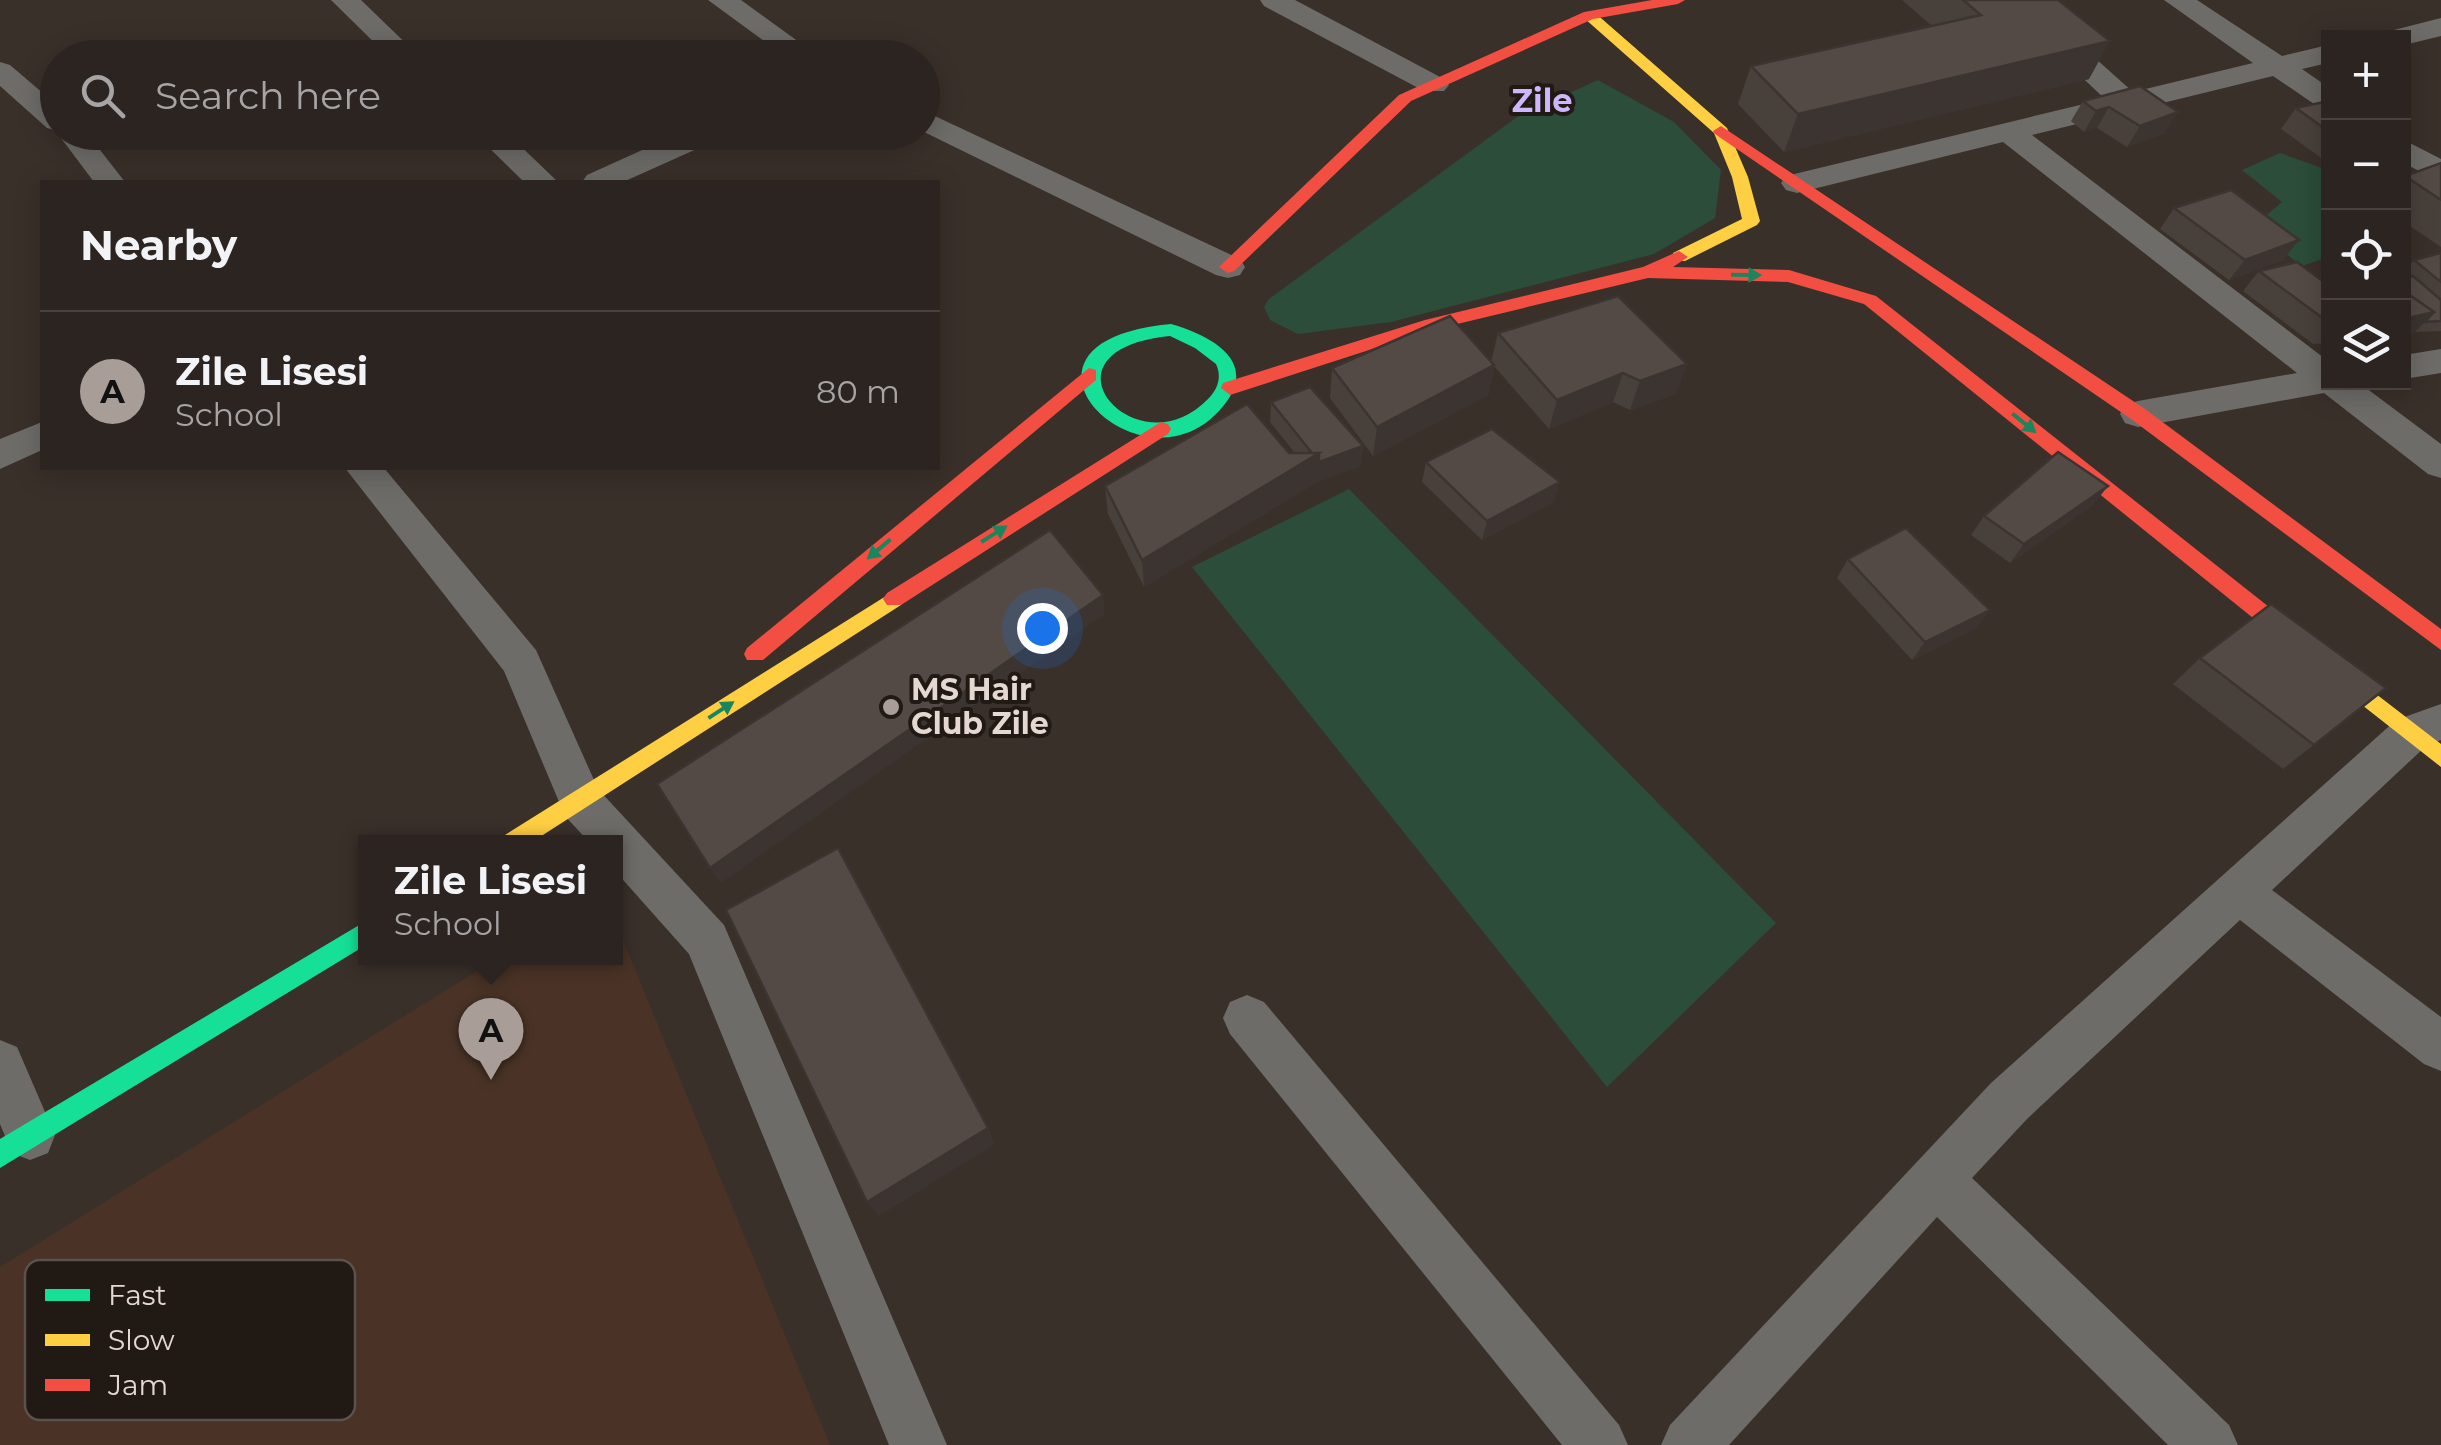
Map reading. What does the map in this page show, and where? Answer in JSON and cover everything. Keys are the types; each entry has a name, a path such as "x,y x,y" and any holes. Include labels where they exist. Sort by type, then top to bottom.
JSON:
{"main road":[{"path":"1219,284 1405,98 1581,8 1678,0"},
{"path":"1581,8 1721,131 2138,414 2441,640"},
{"path":"1230,388 1424,326 1648,272 1751,222 1740,177 1721,131"},
{"path":"1648,272 1790,276 1870,300 2431,737"},
{"path":"581,802 1089,375 1108,346 1149,330 1178,310"},
{"path":"1224,327 1224,357"},
{"path":"1089,375 1091,392 1100,407 1137,427 1185,426 1221,404 1230,388 1230,372 1224,357 1212,344 1194,335 1149,330"},
{"path":"526,835 1161,429"},
{"path":"15,1145 358,937"}],"street":[{"path":"345,0 388,40"},
{"path":"722,0 781,40"},
{"path":"1274,0 1434,85"},
{"path":"2014,0 2128,103"},
{"path":"2178,0 2321,95"},
{"path":"2411,34 2441,26"},
{"path":"1797,183 2321,56"},
{"path":"0,71 40,106"},
{"path":"940,129 1219,284"},
{"path":"2009,132 2321,374"},
{"path":"84,150 108,180"},
{"path":"507,150 540,180"},
{"path":"602,180 668,150"},
{"path":"2411,154 2441,174"},
{"path":"2411,366 2441,361"},
{"path":"2138,414 2321,383"},
{"path":"2342,390 2441,464"},
{"path":"0,455 40,436"},
{"path":"365,470 521,662 581,802 611,835"},
{"path":"1690,1445 2009,1101 2238,891 2431,737"},
{"path":"623,848 708,940 918,1445"},
{"path":"2238,891 2441,1047"},
{"path":"1247,1018 1599,1445"},
{"path":"0,1064 15,1145"},
{"path":"1936,1179 2209,1445"}],"shaded area":[{"path":"623,940 830,1445 0,1445 0,1267 487,965 623,965"}],"green space":[{"path":"1598,80 1674,122 1721,170 1715,218 1654,254 1391,322 1298,334 1270,320 1264,307 1269,299 1517,117"},
{"path":"2280,153 2321,168 2321,259 2302,266 2251,228 2282,202 2242,170"},
{"path":"1349,489 1776,923 1607,1087 1192,567"}],"building":[{"path":"1963,0 2058,0 2110,41 1798,114 1751,66 1981,15"},
{"path":"2140,86 2178,112 2140,126 2109,107 2096,111 2083,101"},
{"path":"2321,103 2321,126 2296,108"},
{"path":"2441,163 2441,200 2411,180 2411,174"},
{"path":"2231,190 2299,240 2245,260 2174,208"},
{"path":"2441,253 2441,282 2414,260"},
{"path":"2297,262 2321,280 2321,317 2259,271"},
{"path":"2411,277 2441,300 2441,321 2425,322 2434,312 2411,296"},
{"path":"1618,296 1687,364 1640,381 1623,373 1557,400 1498,333"},
{"path":"2411,296 2434,312 2411,317"},
{"path":"1450,316 1494,365 1377,427 1332,368"},
{"path":"1310,387 1363,446 1319,462 1319,453 1312,453 1271,402"},
{"path":"1247,404 1289,453 1319,453 1142,560 1105,486"},
{"path":"1492,429 1560,482 1487,521 1426,462"},
{"path":"2058,452 2108,486 2024,544 1984,516"},
{"path":"1906,528 1990,610 1925,642 1848,559"},
{"name":"MS Hair Club Zile","path":"1050,530 1103,595 710,868 657,784"},
{"path":"2271,604 2386,688 2314,745 2200,658"},
{"path":"838,848 988,1128 867,1202 726,910"}],"traffic: fast":[{"path":"1171,330 1201,343 1223,361 1228,384 1221,397 1194,421 1164,428 1132,425 1105,411 1090,382 1099,356 1142,334 1171,330"},
{"path":"0,1154 358,937"}],"traffic: slow":[{"path":"1589,15 1721,131 1740,177 1751,221 1679,257"},
{"path":"524,835 894,599"},
{"path":"2328,666 2441,757"}],"traffic: jam":[{"path":"1228,267 1405,98 1589,15 1678,0"},
{"path":"1721,131 2138,414 2441,641"},
{"path":"1230,388 1425,326 1648,272 1679,257"},
{"path":"1648,272 1789,276 1870,300 2328,666"},
{"path":"755,654 1089,375"},
{"path":"894,599 1161,429"}],"place":[{"name":"MS Hair Club Zile","path":"891,707"},
{"name":"Zile Lisesi","path":"491,1080"}],"district":[{"name":"Zile","path":"1542,101"}]}
